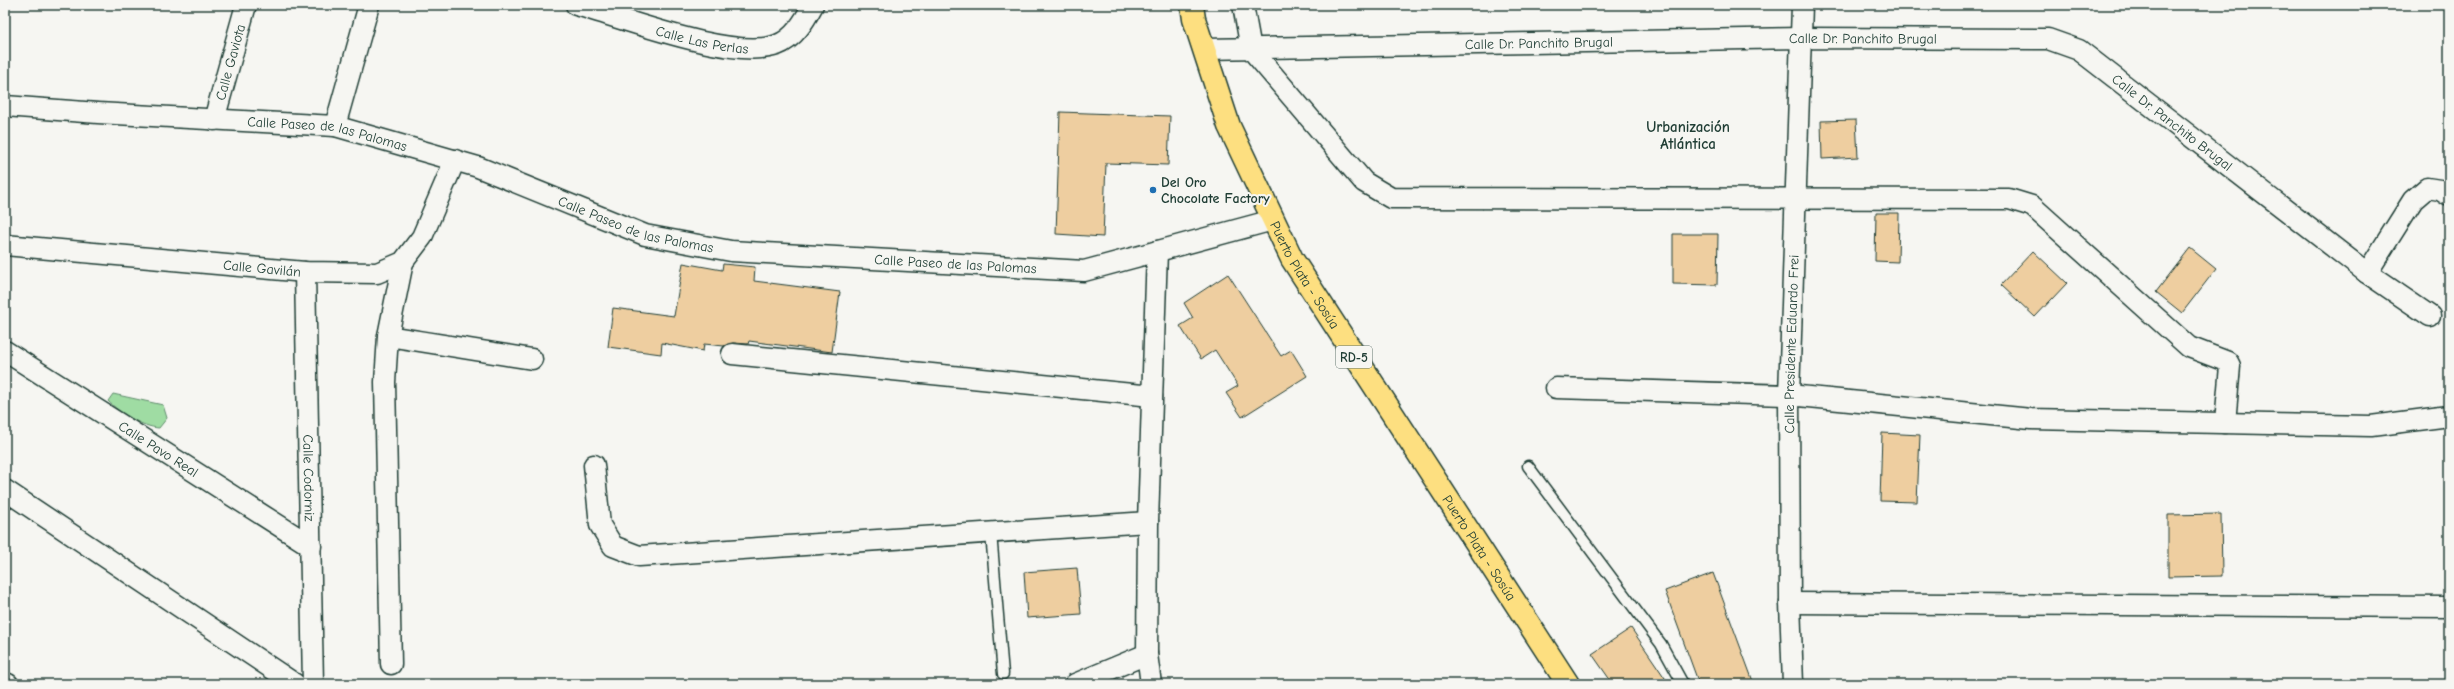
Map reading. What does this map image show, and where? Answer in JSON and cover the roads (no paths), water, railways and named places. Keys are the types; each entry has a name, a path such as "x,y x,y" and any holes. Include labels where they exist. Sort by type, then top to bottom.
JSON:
{"main road":[{"name":"Puerto Plata - Sosúa","path":"1192,5 1228,126 1292,259 1568,684"}],"street":[{"name":"Calle Gaviota","path":"214,120 246,5"},
{"path":"335,126 370,5"},
{"name":"Calle Las Perlas","path":"576,5 715,45 748,49 778,45 801,27 813,5"},
{"path":"1243,5 1251,49 1364,182 1391,198 1795,200 2009,199 2032,206 2189,347 2228,362 2230,366 2225,423"},
{"name":"Calle Presidente Eduardo Frei","path":"1793,684 1790,603 1789,395 1802,5"},
{"name":"Calle Dr. Panchito Brugal","path":"1204,49 1800,38 2020,37 2048,39 2079,50 2367,274 2430,316"},
{"name":"Calle Paseo de las Palomas","path":"5,106 214,120 335,126 455,160 645,235 731,252 1084,271 1273,220"},
{"name":"Calle Gavilán","path":"5,245 305,272 376,273 403,262 422,238 455,160"},
{"path":"2367,274 2413,200 2428,188 2440,190 2449,196"},
{"path":"1151,684 1147,654 1148,522 1157,251"},
{"path":"391,664 385,382 388,336 403,262"},
{"name":"Calle Codorniz","path":"305,272 313,684"},
{"path":"388,336 532,359"},
{"name":"Calle Pavo Real","path":"5,351 311,546"},
{"path":"732,354 1152,396"},
{"path":"1556,388 1789,395 2031,419 2371,426 2449,416"},
{"path":"594,465 600,525 613,546 639,556 1148,522"},
{"path":"5,490 295,684"},
{"path":"1790,603 2449,607"},
{"path":"1075,684 1147,654"}],"lane":[{"path":"1528,466 1661,644 1683,684"},
{"path":"991,533 1003,674"}],"place":[{"name":"Del Oro Chocolate Factory","path":"1153,190"}],"district":[{"name":"Urbanización Atlántica","path":"1688,136"}]}
